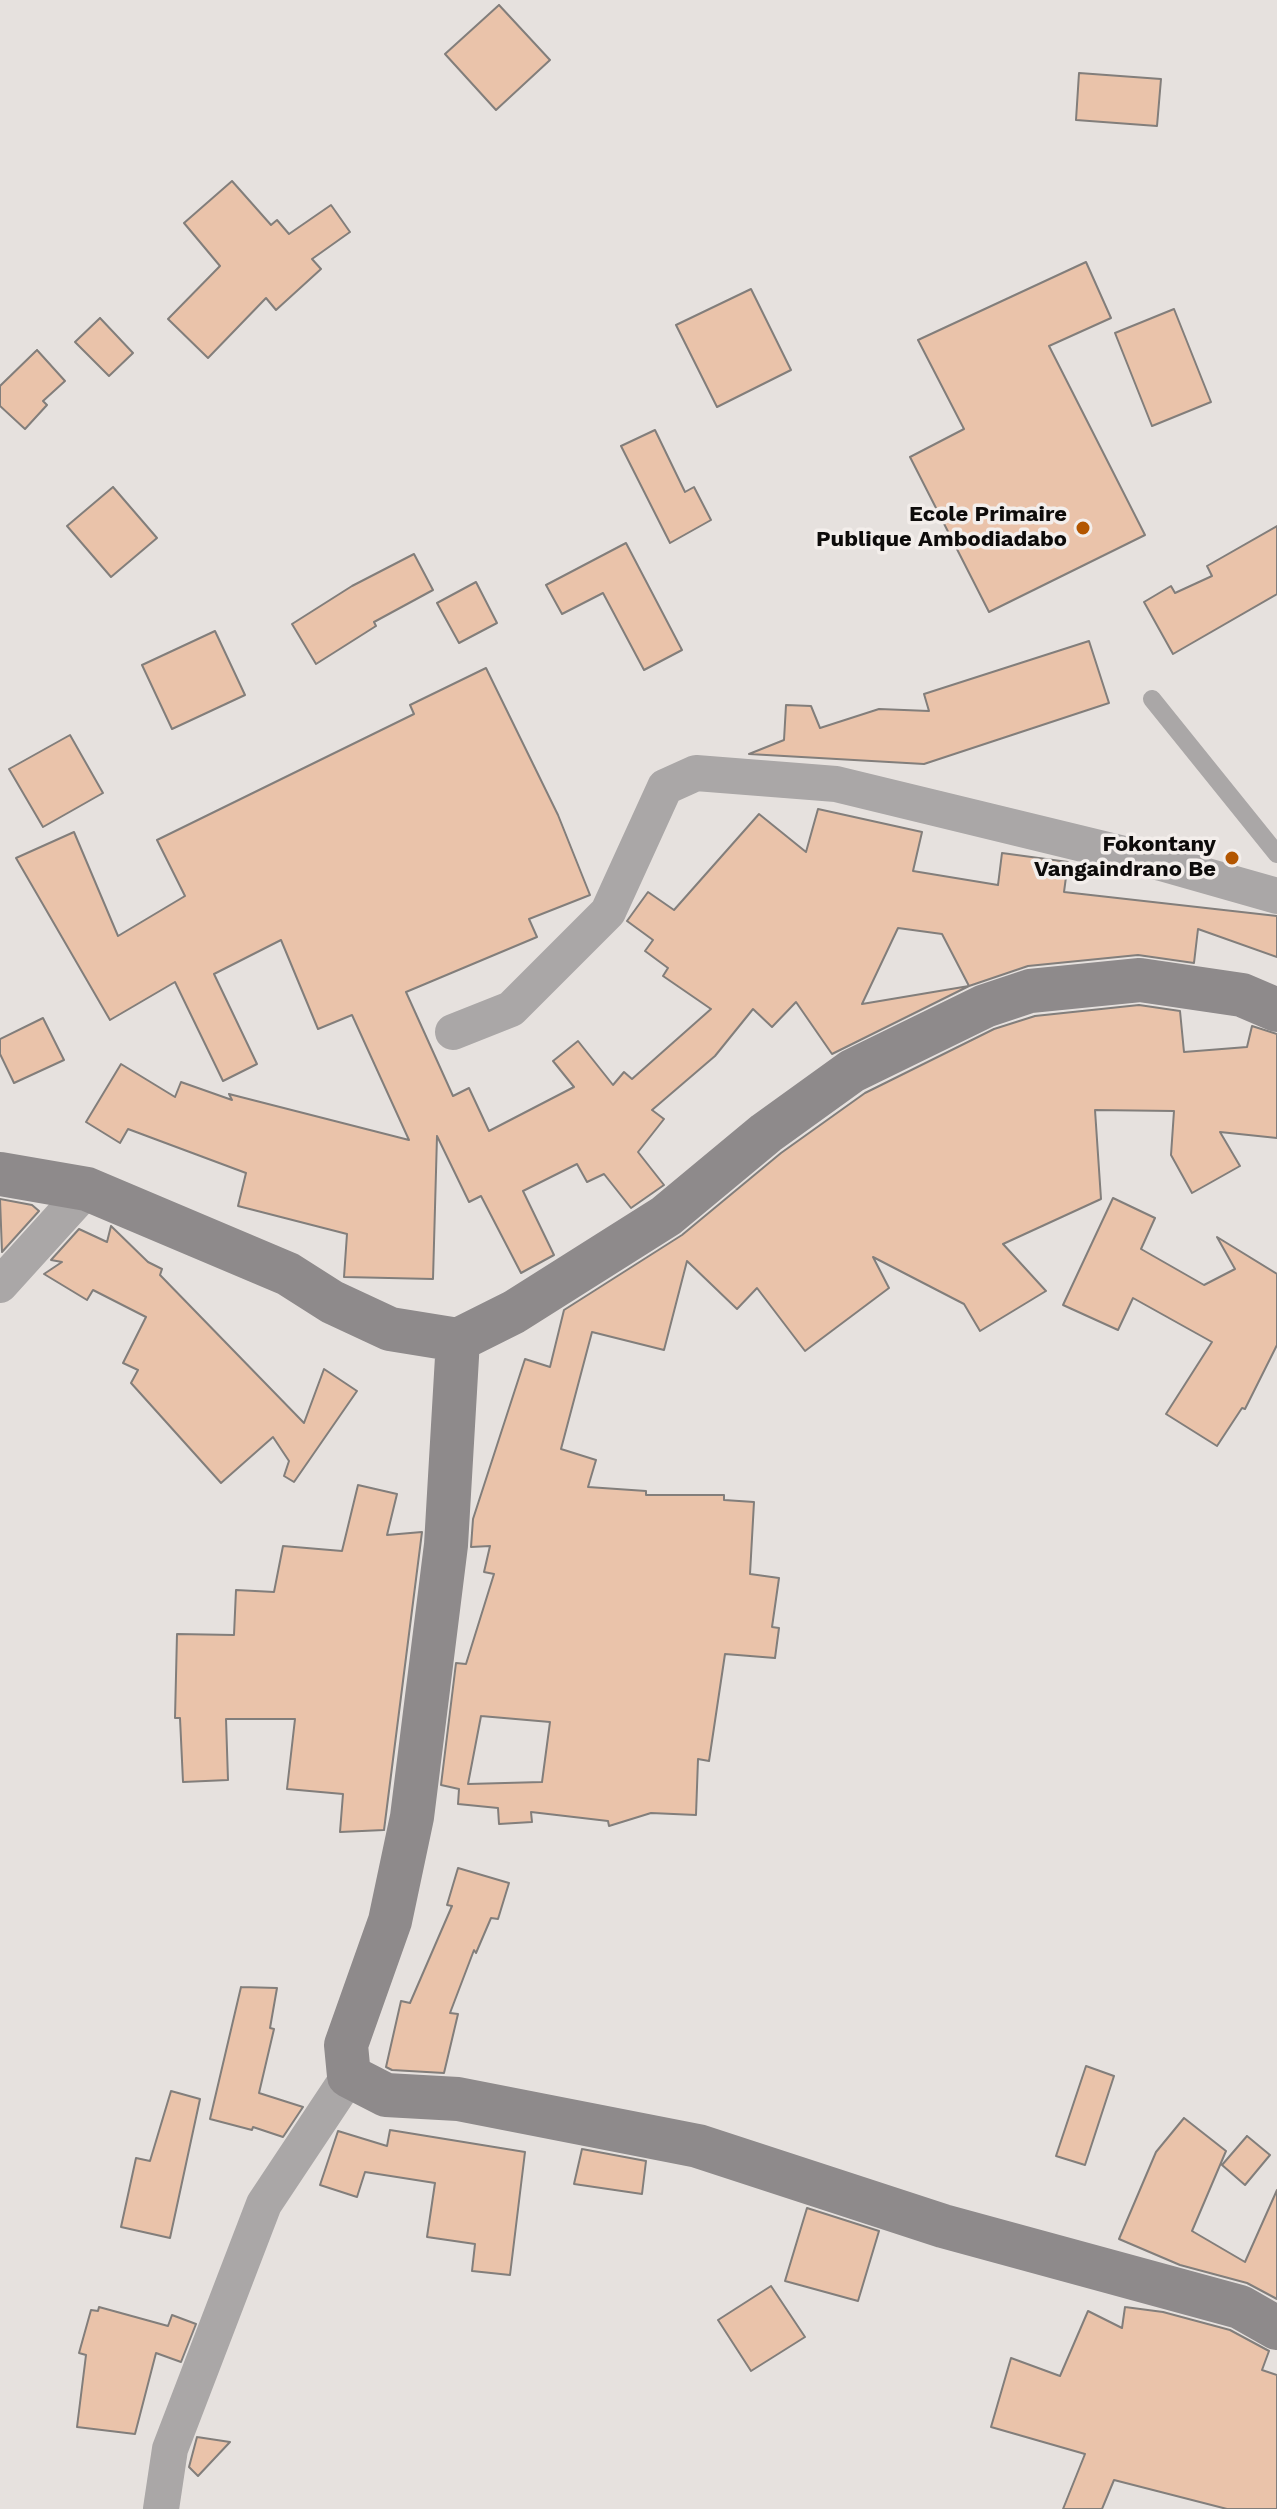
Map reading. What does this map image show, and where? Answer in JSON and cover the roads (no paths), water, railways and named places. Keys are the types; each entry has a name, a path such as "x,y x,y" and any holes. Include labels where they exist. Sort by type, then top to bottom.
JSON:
{"street":[{"path":"453,1032 511,1009 608,912 665,787 696,773 836,784 1161,863 1277,896"},
{"path":"0,1174 87,1189 288,1274 332,1302 390,1329 458,1340 514,1312 666,1216 766,1133 852,1071 985,1006 1030,991 1140,980 1242,995 1277,1010"},
{"path":"0,1285 87,1189"},
{"path":"161,2509 170,2449 264,2204 349,2076 346,2045 390,1921 412,1817 446,1545 458,1340"},
{"path":"349,2076 386,2095 458,2099 698,2146 943,2226 1240,2307 1277,2328"}],"lane":[{"path":"1152,699 1277,854"}],"place":[{"name":"Ecole Primaire Publique Ambodiadabo","path":"1083,528"},
{"name":"Fokontany Vangaindrano Be","path":"1232,858"}]}
